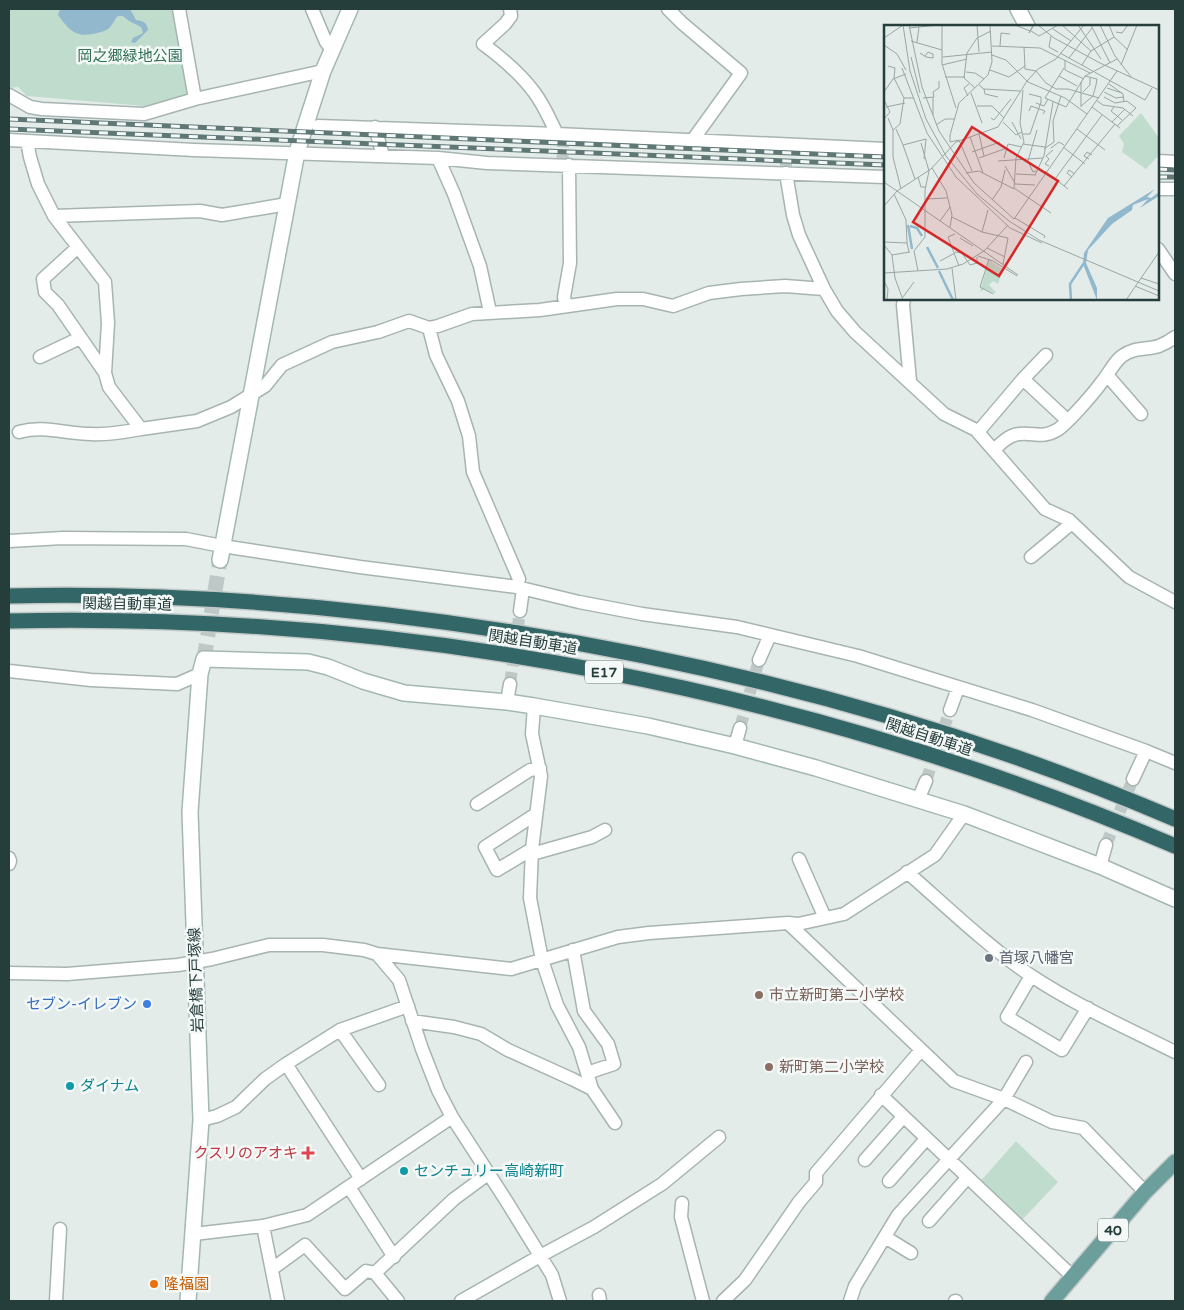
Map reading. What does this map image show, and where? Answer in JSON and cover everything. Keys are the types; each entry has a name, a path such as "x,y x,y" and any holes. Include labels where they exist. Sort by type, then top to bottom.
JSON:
{"highway":[{"name":"関越自動車道","path":"9,596 162,597 310,607 464,624 637,654 722,671 889,716 1063,774 1175,819"},
{"name":"関越自動車道","path":"9,621 162,622 309,631 460,648 633,678 766,708 879,739 962,765 1050,796 1175,846"}],"main road":[{"name":"40","path":"1052,1301 1145,1192 1175,1162"}],"street":[{"path":"179,9 195,99"},
{"path":"312,9 326,42 332,50"},
{"path":"221,553 297,152 323,71 350,9"},
{"path":"510,9 511,16 505,24 483,44 506,61 534,92 545,109 556,134"},
{"path":"668,9 741,72 692,140"},
{"path":"1018,9 1026,25"},
{"path":"9,95 30,107 42,109 144,114 195,99 323,71"},
{"path":"318,126 556,134 884,149"},
{"path":"375,127 383,156"},
{"path":"9,140 194,150 438,158 487,163 884,177"},
{"path":"27,141 38,184 54,216 105,282 108,323 105,373 109,387 141,429"},
{"path":"438,158 454,194 480,266 490,312"},
{"path":"1159,161 1175,162"},
{"path":"566,306 564,297 570,263 569,166"},
{"path":"786,173 793,215 799,235 824,289 837,311 855,332 944,414 978,432 1045,509 1072,523 1129,577 1175,602"},
{"path":"1159,189 1175,189"},
{"path":"54,216 200,211 222,215 287,204"},
{"path":"78,247 43,279 45,292 58,305 105,373"},
{"path":"1159,250 1175,274"},
{"path":"18,432 32,428 93,434 197,421 231,407 265,386 282,365 332,342 378,332 409,321 429,328 472,314 540,310 617,299 643,299 673,306 709,293 741,289 785,286 824,289"},
{"path":"904,300 910,381"},
{"path":"429,328 436,355 458,401 469,436 473,472 519,579 520,612"},
{"path":"994,450 1008,438 1018,434 1038,436 1058,429 1102,382 1121,357 1130,351 1158,346 1175,337"},
{"path":"40,356 80,338"},
{"path":"978,432 1046,355"},
{"path":"1107,375 1141,414"},
{"path":"1023,379 1067,420"},
{"path":"1031,556 1072,523"},
{"path":"9,541 63,538 177,539 221,553 360,567 520,588 642,614 737,627 858,656 1032,710 1175,763"},
{"path":"759,660 770,635"},
{"name":"岩倉橋下戸塚線","path":"188,1301 201,1120 190,812 200,674 204,659 308,662 404,693 507,702"},
{"path":"9,671 91,680 178,684 200,674"},
{"path":"510,684 507,702 648,726 735,746 816,768 964,814 1100,866 1175,899"},
{"path":"950,710 958,688"},
{"path":"534,706 532,734 541,776 532,852 530,898 542,960 557,1005 579,1047 592,1089 615,1123"},
{"path":"735,746 740,728"},
{"path":"1133,778 1146,751"},
{"path":"476,804 530,770 540,768"},
{"path":"918,800 926,781"},
{"path":"536,814 485,847 497,870 532,852 592,837 605,830"},
{"path":"9,973 68,974 178,965 269,945 338,947 377,954 511,968 624,936 788,923 798,924 844,914 935,855 964,814"},
{"path":"1100,866 1106,845"},
{"path":"9,858 9,864"},
{"path":"799,859 825,918"},
{"path":"907,872 991,946 1031,976 1088,1008 1175,1052"},
{"path":"788,923 954,1081 1004,1099 1052,1122 1083,1128 1145,1192"},
{"path":"573,950 584,1011 608,1044 614,1064 587,1072"},
{"path":"377,954 399,980 438,1090 452,1117 552,1275 560,1301"},
{"path":"1031,976 1006,1017 1062,1050 1088,1008"},
{"path":"201,1120 217,1116 236,1107 265,1079 340,1030 408,1006"},
{"path":"412,1021 454,1027 481,1034 508,1050 572,1078 592,1089"},
{"path":"340,1030 379,1084"},
{"path":"723,1301 745,1280 799,1202 816,1182 816,1174 921,1050"},
{"path":"850,1301 855,1286 898,1215 1004,1099 1026,1062"},
{"path":"286,1064 361,1179"},
{"path":"881,1096 1073,1277"},
{"path":"194,1234 263,1226 307,1215 452,1117"},
{"path":"865,1160 902,1117"},
{"path":"461,1301 594,1227 662,1184 719,1136"},
{"path":"889,1181 926,1139"},
{"path":"375,1273 454,1199 488,1174"},
{"path":"929,1222 967,1178"},
{"path":"349,1187 394,1257"},
{"path":"682,1204 681,1217 703,1301"},
{"path":"263,1226 278,1301"},
{"path":"56,1301 60,1229"},
{"path":"885,1237 911,1253"},
{"path":"272,1269 305,1245 345,1289 366,1271 375,1273 398,1301"}],"green space":[{"name":"岡之郷緑地公園","path":"9,9 176,9 190,94 145,106 27,96 18,87 9,88"},
{"path":"1016,1141 1058,1182 1020,1222 979,1183"}],"water":[{"path":"60,9 130,9 136,20 145,23 148,30 135,43 131,42 133,38 143,33 141,27 123,16 118,16 106,30 98,33 79,34 62,21 58,15"}],"tunnel":[{"path":"562,165 564,134"},
{"path":"786,145 786,173"},
{"path":"204,659 220,560"},
{"path":"510,684 520,611"},
{"path":"740,728 759,660"},
{"path":"926,781 950,710"},
{"path":"1106,845 1133,779"}],"railway":[{"path":"9,119 884,157"},
{"path":"9,129 884,165"},
{"path":"1159,169 1175,170"},
{"path":"1159,177 1175,177"}],"place":[{"name":"首塚八幡宮","path":"989,958"},
{"name":"市立新町第二小学校","path":"759,995"},
{"name":"セブン-イレブン","path":"147,1004"},
{"name":"新町第二小学校","path":"769,1067"},
{"name":"ダイナム","path":"70,1086"},
{"name":"クスリのアオキ","path":"308,1153"},
{"name":"センチュリー高崎新町","path":"404,1171"},
{"name":"隆福園","path":"154,1284"}]}
